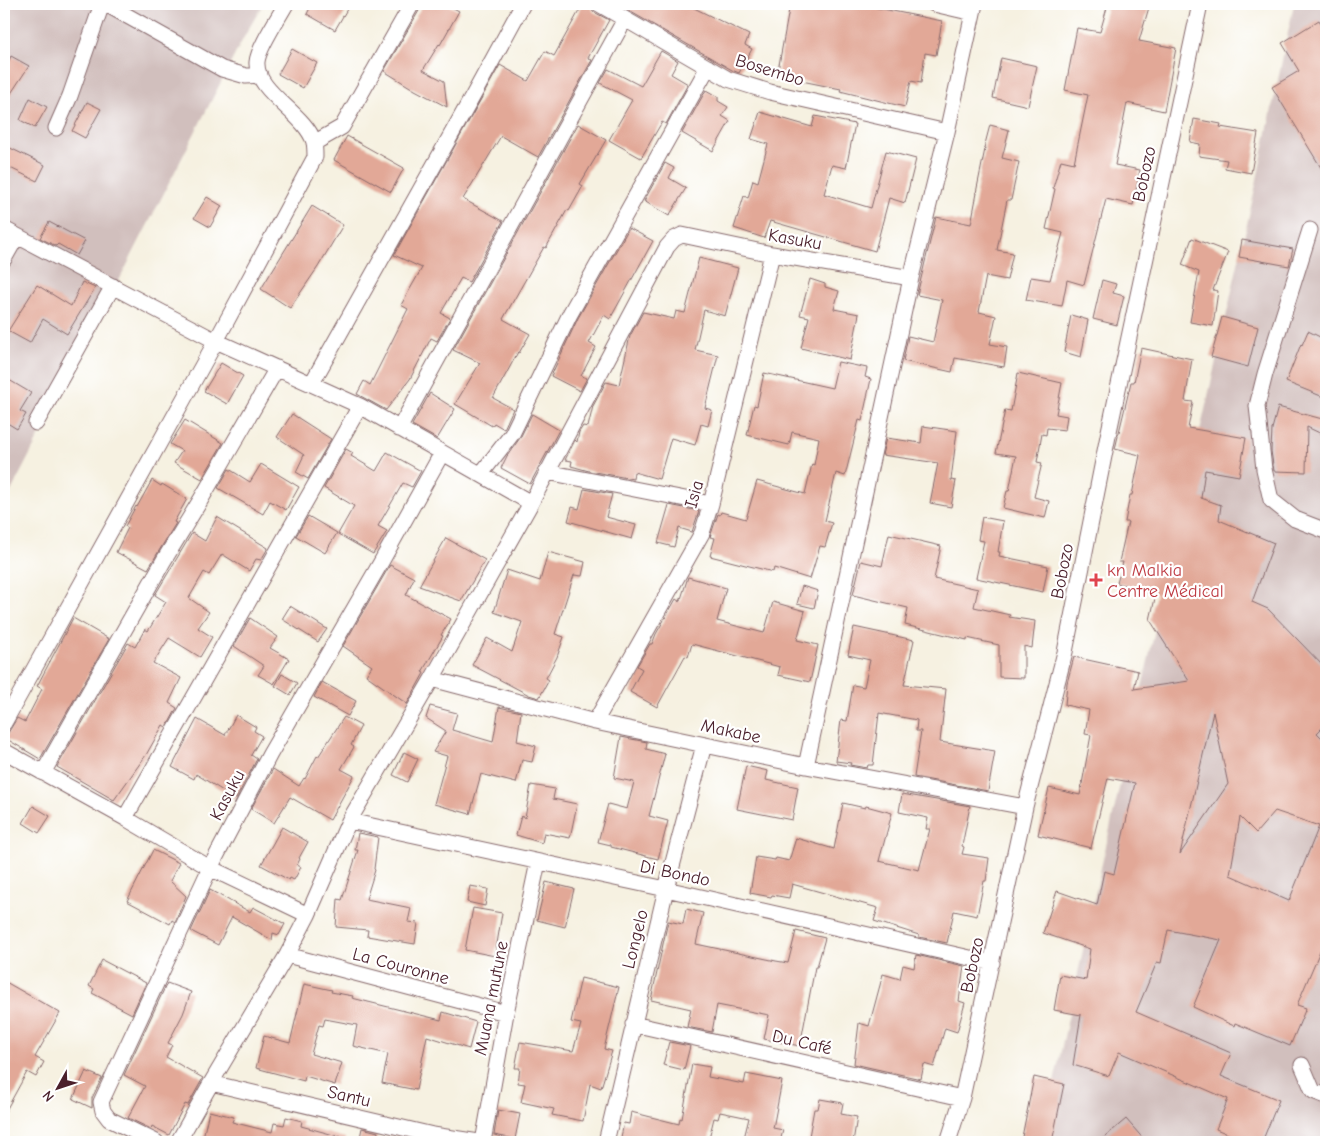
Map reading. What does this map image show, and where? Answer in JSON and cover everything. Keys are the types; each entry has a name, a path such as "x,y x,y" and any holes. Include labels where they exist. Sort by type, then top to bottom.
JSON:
{"street":[{"path":"56,128 70,96 104,4 222,69 246,76 260,75"},
{"path":"4,723 216,341 315,157 314,143 309,131 300,119 266,86 256,64 259,52 286,4"},
{"path":"314,143 342,127 412,4"},
{"path":"312,383 523,4"},
{"name":"Bosembo","path":"599,4 728,79 770,92 947,132"},
{"path":"806,766 911,278 947,132 974,8 934,4"},
{"name":"Bobozo","path":"948,1142 962,1098 1025,807 1065,652 1108,436 1200,4"},
{"path":"399,429 625,19"},
{"path":"481,474 512,434 570,314 708,67"},
{"path":"1310,230 1265,374 1257,406 1264,469 1271,500 1295,519 1326,531"},
{"path":"4,259 10,232 216,341 360,406 531,503"},
{"name":"Kasuku","path":"547,472 667,247 674,239 682,236 911,278"},
{"name":"Isia","path":"595,722 702,533 711,504 772,254"},
{"path":"36,423 113,286"},
{"path":"43,773 145,592 277,368"},
{"path":"125,818 360,406"},
{"name":"Kasuku","path":"156,1142 109,1119 103,1111 101,1102 210,868 270,754 442,453"},
{"path":"178,1142 211,1082 287,955 308,915 349,821 432,678 547,472 711,504"},
{"name":"Makabe","path":"432,678 595,722 806,766 1025,807"},
{"name":"Longelo","path":"606,1142 666,890 704,745"},
{"path":"4,751 210,868 308,915"},
{"name":"Di Bondo","path":"349,821 992,963"},
{"name":"Muana mutune","path":"481,1142 538,862"},
{"name":"La Couronne","path":"287,955 506,1013"},
{"name":"Du Café","path":"633,1024 962,1098"},
{"path":"1302,1064 1313,1091 1326,1096"},
{"name":"Santu","path":"211,1082 432,1139 481,1142"}],"shaded area":[{"path":"4,4 263,4 244,37 4,505"},
{"path":"1294,4 1326,4 1326,1142 1041,1142 1255,189"}],"building":[{"path":"312,4 350,4 335,30 307,14"},
{"path":"421,4 446,4 459,11 423,70 444,81 447,107 384,71 420,9"},
{"path":"583,4 590,4 594,12 609,20 588,58 592,60 538,157 501,136 463,199 503,221 469,282 461,278 441,313 450,318 437,341 431,338 410,379 386,410 357,394 364,381 370,385 408,309 401,305 422,268 394,255 500,65 528,81 545,51 554,56"},
{"path":"617,4 686,4 749,35 745,45 752,49 739,73"},
{"path":"790,4 858,4 942,21 936,55 925,53 921,83 911,81 905,107 840,91 841,89 777,76"},
{"path":"1108,4 1150,4 1139,41 1176,48 1164,111 1127,103 1115,165 1140,170 1133,205 1106,199 1084,285 1067,280 1062,306 1026,300 1031,277 1050,280 1063,233 1046,229 1055,189 1053,188 1061,160 1074,163 1088,95 1065,90 1077,28 1100,32"},
{"path":"1319,20 1326,32 1326,176 1272,87 1299,71 1282,43"},
{"path":"292,49 317,63 303,88 278,74"},
{"path":"661,51 678,61 671,74 688,84 666,124 662,122 641,158 609,140 632,100 600,83 608,69 641,86"},
{"path":"11,56 29,66 4,104 4,71"},
{"path":"1001,58 1037,66 1028,106 993,98"},
{"path":"706,90 718,97 718,101 728,107 722,116 730,121 713,151 682,133"},
{"path":"30,98 47,107 35,128 20,120"},
{"path":"87,102 101,109 85,138 72,131"},
{"path":"760,112 812,127 815,116 855,124 846,168 832,165 824,194 871,208 886,151 916,159 905,203 889,198 875,251 770,221 764,238 734,228 744,196 748,198 753,180 758,182 768,144 751,139"},
{"path":"1194,119 1221,124 1220,127 1258,133 1251,173 1225,168 1227,160 1199,156 1200,144 1190,142"},
{"path":"578,124 606,140 580,184 583,186 569,211 567,210 546,248 544,247 503,319 530,334 493,398 513,409 504,429 494,423 492,426 455,404 480,363 453,350"},
{"path":"990,125 1009,130 1002,158 1019,162 1011,200 1007,200 997,250 1013,253 1007,280 986,276 979,312 996,316 990,344 1007,347 1004,367 955,358 952,372 903,361 908,336 933,342 942,300 917,295 936,217 971,224 984,148"},
{"path":"347,136 404,168 391,192 334,160"},
{"path":"4,145 45,165 37,181 4,165"},
{"path":"665,163 674,168 669,178 686,188 669,216 644,201"},
{"path":"207,197 222,206 210,227 194,218"},
{"path":"312,206 343,225 318,267 290,308 261,289"},
{"path":"49,222 85,241 77,255 58,244 56,246 40,238"},
{"path":"629,228 653,241 610,319 604,315 589,343 596,347 581,376 587,378 580,391 551,376 578,318"},
{"path":"1192,238 1228,252 1213,290 1218,291 1213,326 1190,322 1199,272 1182,265"},
{"path":"1242,240 1293,249 1289,266 1239,257"},
{"path":"699,258 738,268 725,316 704,310 695,350 718,355 705,408 712,410 708,426 701,424 695,445 671,438 659,479 634,472 633,479 571,466 572,461 565,460 575,440 577,442 579,432 583,426 588,427 593,406 606,382 619,385 630,336 643,312 674,319 676,311 685,313"},
{"path":"810,279 825,284 825,287 839,291 834,309 859,314 850,360 801,348 809,317 800,315"},
{"path":"1102,280 1116,284 1113,293 1124,296 1117,325 1093,319"},
{"path":"82,282 95,288 67,334 43,319 30,343 8,331 37,285 71,306"},
{"path":"1071,315 1088,320 1081,357 1064,352"},
{"path":"1222,317 1258,327 1248,367 1211,357"},
{"path":"1308,331 1326,340 1326,398 1286,382"},
{"path":"1141,348 1192,359 1185,401 1193,402 1188,428 1246,438 1239,476 1205,470 1201,498 1221,505 1219,520 1274,543 1252,602 1268,609 1326,669 1326,724 1317,733 1326,742 1326,937 1297,1005 1306,1008 1290,1046 1235,1023 1234,1026 1193,1007 1221,940 1168,930 1161,963 1157,962 1136,1012 1231,1053 1221,1076 1279,1100 1262,1142 1247,1142 1216,1129 1228,1099 1119,1052 1109,1076 1073,1065 1081,1015 1054,1010 1060,975 1086,980 1090,949 1043,933 1057,891 1097,905 1104,871 1114,874 1135,783 1108,778 1091,848 1038,835 1049,788 1080,795 1091,735 1085,734 1089,710 1065,705 1067,683 1074,657 1138,671 1134,689 1189,681 1150,620 1156,594 1117,583 1123,562 1119,562 1128,522 1125,522 1140,455 1115,449 1131,382 1134,382","holes":["1213,712 1228,784 1180,854","1275,811 1319,826 1289,901 1230,875 1240,817 1256,833"]},
{"path":"838,362 867,368 865,377 871,379 862,421 859,420 845,476 836,473 825,521 832,523 825,547 820,546 810,579 774,568 773,572 710,556 715,538 710,537 718,514 720,515 721,512 746,519 757,481 805,494 812,464 814,465 819,438 792,432 789,445 747,435 754,405 757,406 764,373 832,388"},
{"path":"221,363 243,376 227,404 204,391"},
{"path":"1018,373 1062,383 1056,414 1067,416 1065,430 1047,428 1046,435 1042,434 1037,462 1042,463 1034,497 1049,501 1045,518 1003,508 1007,491 1009,491 1016,456 996,453 1005,410 1011,411"},
{"path":"4,377 31,393 20,411 26,414 17,429 4,421"},
{"path":"430,393 455,409 437,439 412,425"},
{"path":"1278,407 1326,420 1326,436 1307,427 1306,472 1274,471 1271,451 1272,429"},
{"path":"292,414 331,439 308,479 296,472 304,455 277,437"},
{"path":"532,414 559,430 530,484 501,468 520,438"},
{"path":"185,420 223,443 202,479 174,463 182,451 170,444"},
{"path":"923,426 957,431 951,480 956,481 951,507 930,503 938,463 882,455 886,438 921,443"},
{"path":"346,449 353,453 351,456 376,471 387,452 421,471 412,487 403,483 378,526 387,531 373,554 338,534 354,506 324,488"},
{"path":"261,464 299,487 286,510 270,501 263,514 218,488 229,469 250,482"},
{"path":"152,480 187,499 174,522 176,523 148,569 116,552 128,528 125,526"},
{"path":"584,489 612,494 606,517 636,525 632,539 568,521 572,507 579,509"},
{"path":"669,505 699,511 692,532 679,528 674,547 658,543"},
{"path":"308,516 337,533 325,553 296,536"},
{"path":"217,517 268,548 261,560 256,559 249,571 222,554 209,575 204,572 189,598 209,612 198,628 212,637 200,657 169,638 153,663 181,678 169,703 177,708 166,727 163,725 146,755 114,800 57,767 128,643 135,647 145,629 148,631 166,602 155,595 192,533 205,541"},
{"path":"982,517 1003,521 999,556 1048,566 1043,592 976,578 984,541 978,540"},
{"path":"889,534 941,546 934,579 978,589 974,607 1010,615 1009,617 1035,621 1032,648 1024,646 1024,678 999,677 999,645 967,638 967,640 905,625 908,608 853,595 861,561 882,566"},
{"path":"446,538 485,560 461,601 419,586"},
{"path":"548,552 585,562 582,576 574,575 555,634 564,637 557,657 546,678 549,680 539,698 529,695 472,665 487,638 512,652 522,622 494,612 507,570 540,581"},
{"path":"390,565 414,578 406,595 451,619 441,635 443,636 422,672 424,673 407,704 366,675 372,666 343,646"},
{"path":"688,577 726,588 717,621 764,633 773,602 805,611 797,640 818,645 810,682 778,675 780,667 692,644 688,657 685,656 657,707 630,692 642,669 637,666 650,644 652,644 676,599 680,602"},
{"path":"802,586 818,591 814,608 797,604"},
{"path":"290,606 327,629 318,642 282,619"},
{"path":"73,618 109,639 40,759 5,738 17,718 25,722 42,689 37,686"},
{"path":"250,618 278,637 270,648 289,659 274,684 258,675 264,666 234,646"},
{"path":"854,627 914,640 904,685 946,689 940,742 995,751 988,791 914,777 921,731 916,731 917,720 879,713 873,765 868,765 867,768 836,761 841,720 847,721 853,685 864,687 870,660 848,655"},
{"path":"282,674 297,683 290,695 275,686"},
{"path":"322,682 356,701 348,716 314,697"},
{"path":"430,706 457,713 452,730 493,742 499,707 521,712 517,741 536,746 532,762 522,760 516,783 481,774 470,814 434,804 447,756 433,752 446,731 426,718"},
{"path":"236,715 256,727 254,731 262,736 251,755 257,759 236,799 196,774 194,779 172,767 197,719 225,735"},
{"path":"344,717 361,726 351,745 354,747 341,769 354,776 330,820 290,797 274,823 251,809 273,769 299,786"},
{"path":"621,737 647,742 646,749 665,754 649,816 668,821 658,859 598,842 608,804 627,809 634,782 614,778"},
{"path":"404,752 418,759 407,782 393,775"},
{"path":"746,766 768,771 766,780 798,787 792,820 737,809"},
{"path":"531,785 555,789 553,799 577,804 570,838 544,833 542,843 516,835 521,816 525,818"},
{"path":"902,794 970,806 962,854 989,858 986,881 984,881 977,916 954,911 947,943 919,937 919,935 874,921 878,908 792,884 789,898 750,893 756,857 789,861 796,838 834,849 843,803 865,808 866,806 892,813 879,861 919,870 930,829 926,829 928,818 899,812"},
{"path":"33,806 50,816 39,833 23,823"},
{"path":"282,827 308,842 299,858 297,865 301,867 294,880 290,878 289,880 261,865"},
{"path":"358,833 378,837 375,870 366,899 411,908 408,922 418,923 415,944 367,936 368,930 336,927 338,899 342,900 358,850 355,850"},
{"path":"153,850 179,863 170,881 186,896 175,922 172,920 170,924 127,901"},
{"path":"546,882 574,889 565,927 537,920"},
{"path":"470,886 488,889 485,906 467,902"},
{"path":"210,890 250,912 253,907 285,924 279,935 273,933 272,940 232,917 218,945 191,931"},
{"path":"473,908 502,913 495,956 465,950"},
{"path":"686,909 703,913 696,944 776,961 788,963 796,931 825,938 817,967 815,967 800,1046 764,1039 769,1015 717,1005 712,1032 687,1027 691,1009 651,1000 668,921 683,924"},
{"path":"916,955 964,966 959,1001 965,1003 957,1032 945,1028 934,1067 924,1064 921,1079 854,1064 859,1023 869,1026 883,974 900,979 903,965 914,968"},
{"path":"102,960 146,983 132,1014 92,993 94,989 89,986"},
{"path":"581,978 619,987 604,1049 612,1051 601,1088 590,1084 583,1121 552,1115 554,1109 521,1102 525,1084 518,1083 520,1068 515,1068 520,1042 573,1051 581,1024 571,1022"},
{"path":"4,981 60,1013 35,1057 44,1062 36,1077 27,1072 4,1114"},
{"path":"167,983 191,992 183,1014 168,1043 172,1045 166,1057 203,1078 188,1105 185,1104 169,1135 152,1126 151,1129 128,1118 145,1086 124,1075"},
{"path":"304,984 441,1020 443,1012 476,1022 469,1049 427,1036 416,1090 382,1083 388,1054 353,1046 357,1025 325,1019 323,1026 319,1025 311,1054 342,1063 335,1085 305,1076 304,1081 256,1068 264,1036 290,1043"},
{"path":"669,1042 690,1046 684,1070 663,1065"},
{"path":"692,1064 710,1067 708,1077 744,1084 746,1074 782,1081 773,1128 783,1130 780,1142 743,1142 749,1118 720,1112 718,1119 714,1118 708,1142 620,1142 624,1123 629,1124 631,1112 679,1124 680,1118 682,1119"},
{"path":"86,1071 102,1078 92,1098 92,1108 73,1099"},
{"path":"1034,1077 1064,1084 1052,1142 1021,1142"},
{"path":"820,1099 843,1103 841,1114 857,1117 853,1142 808,1142 814,1109 818,1109"},
{"path":"498,1110 520,1114 515,1139 494,1135"},
{"path":"209,1111 234,1117 232,1122 272,1132 274,1123 284,1125 286,1117 302,1121 301,1126 345,1138 345,1142 202,1142"},
{"path":"1126,1119 1146,1142 1099,1142"},
{"path":"362,1128 378,1132 376,1142 359,1142"}],"place":[{"name":"kn Malkia Centre Médical","path":"1096,580"}]}
